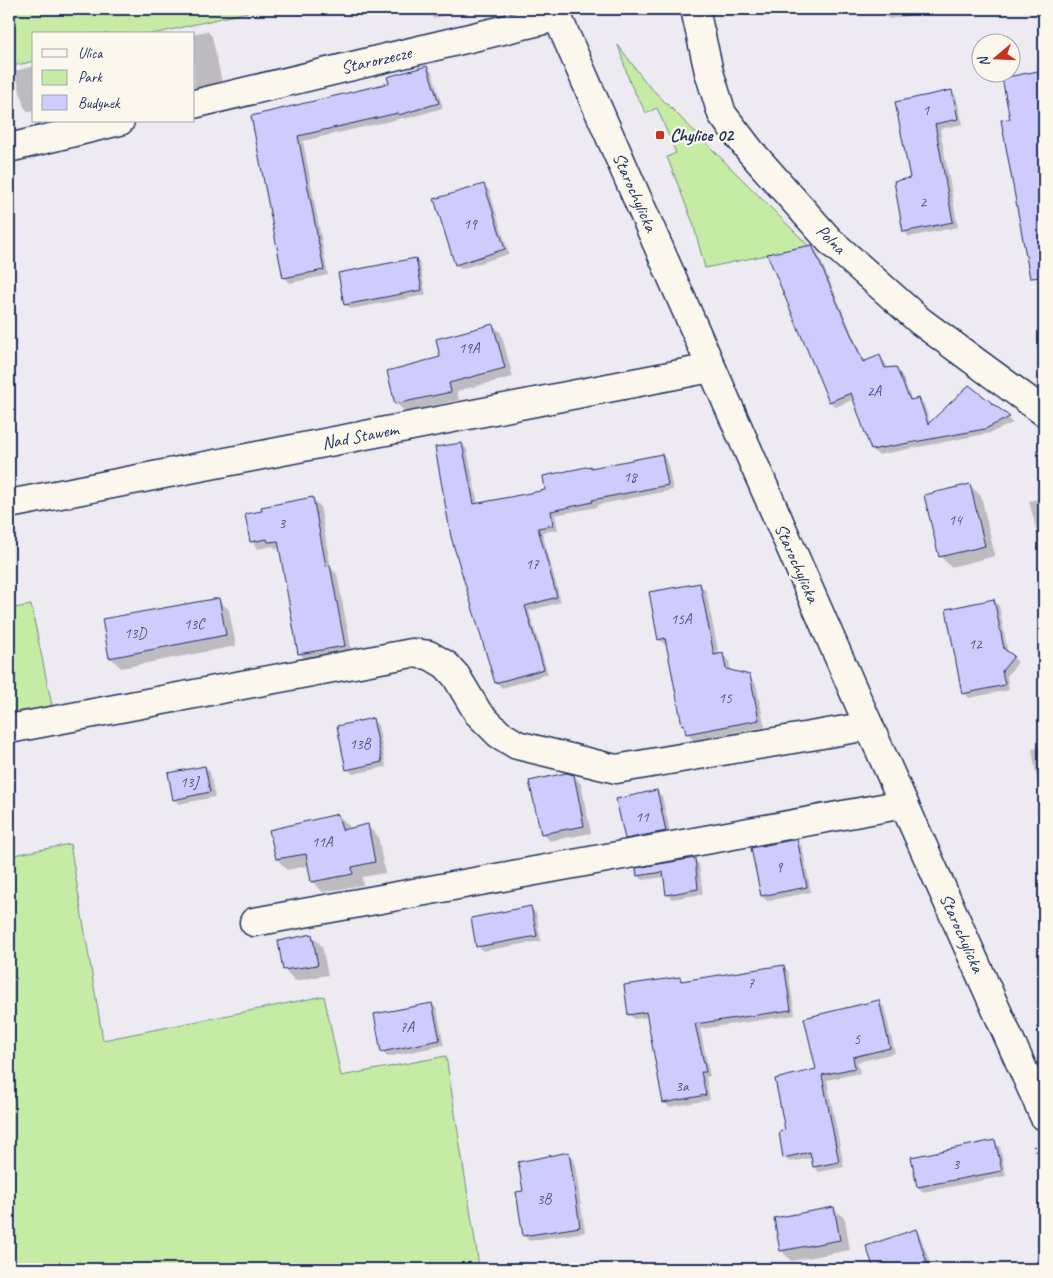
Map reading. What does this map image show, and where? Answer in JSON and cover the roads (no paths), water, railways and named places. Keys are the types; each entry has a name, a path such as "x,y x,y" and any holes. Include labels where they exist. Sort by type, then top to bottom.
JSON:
{"street":[{"name":"Polna","path":"695,9 709,72 722,114 751,152 830,240 920,321 1044,412"},
{"name":"Starorzecze","path":"195,104 555,13"},
{"name":"Starochylicka","path":"555,13 904,804 1044,1116"},
{"path":"9,148 116,122"},
{"name":"Nad Stawem","path":"9,504 712,368"},
{"path":"9,729 412,653 429,656 446,665 456,676 478,713 499,734 517,745 616,769 870,726"},
{"path":"254,922 904,804"}],"place":[{"name":"Chylice 02","path":"660,135"}]}
